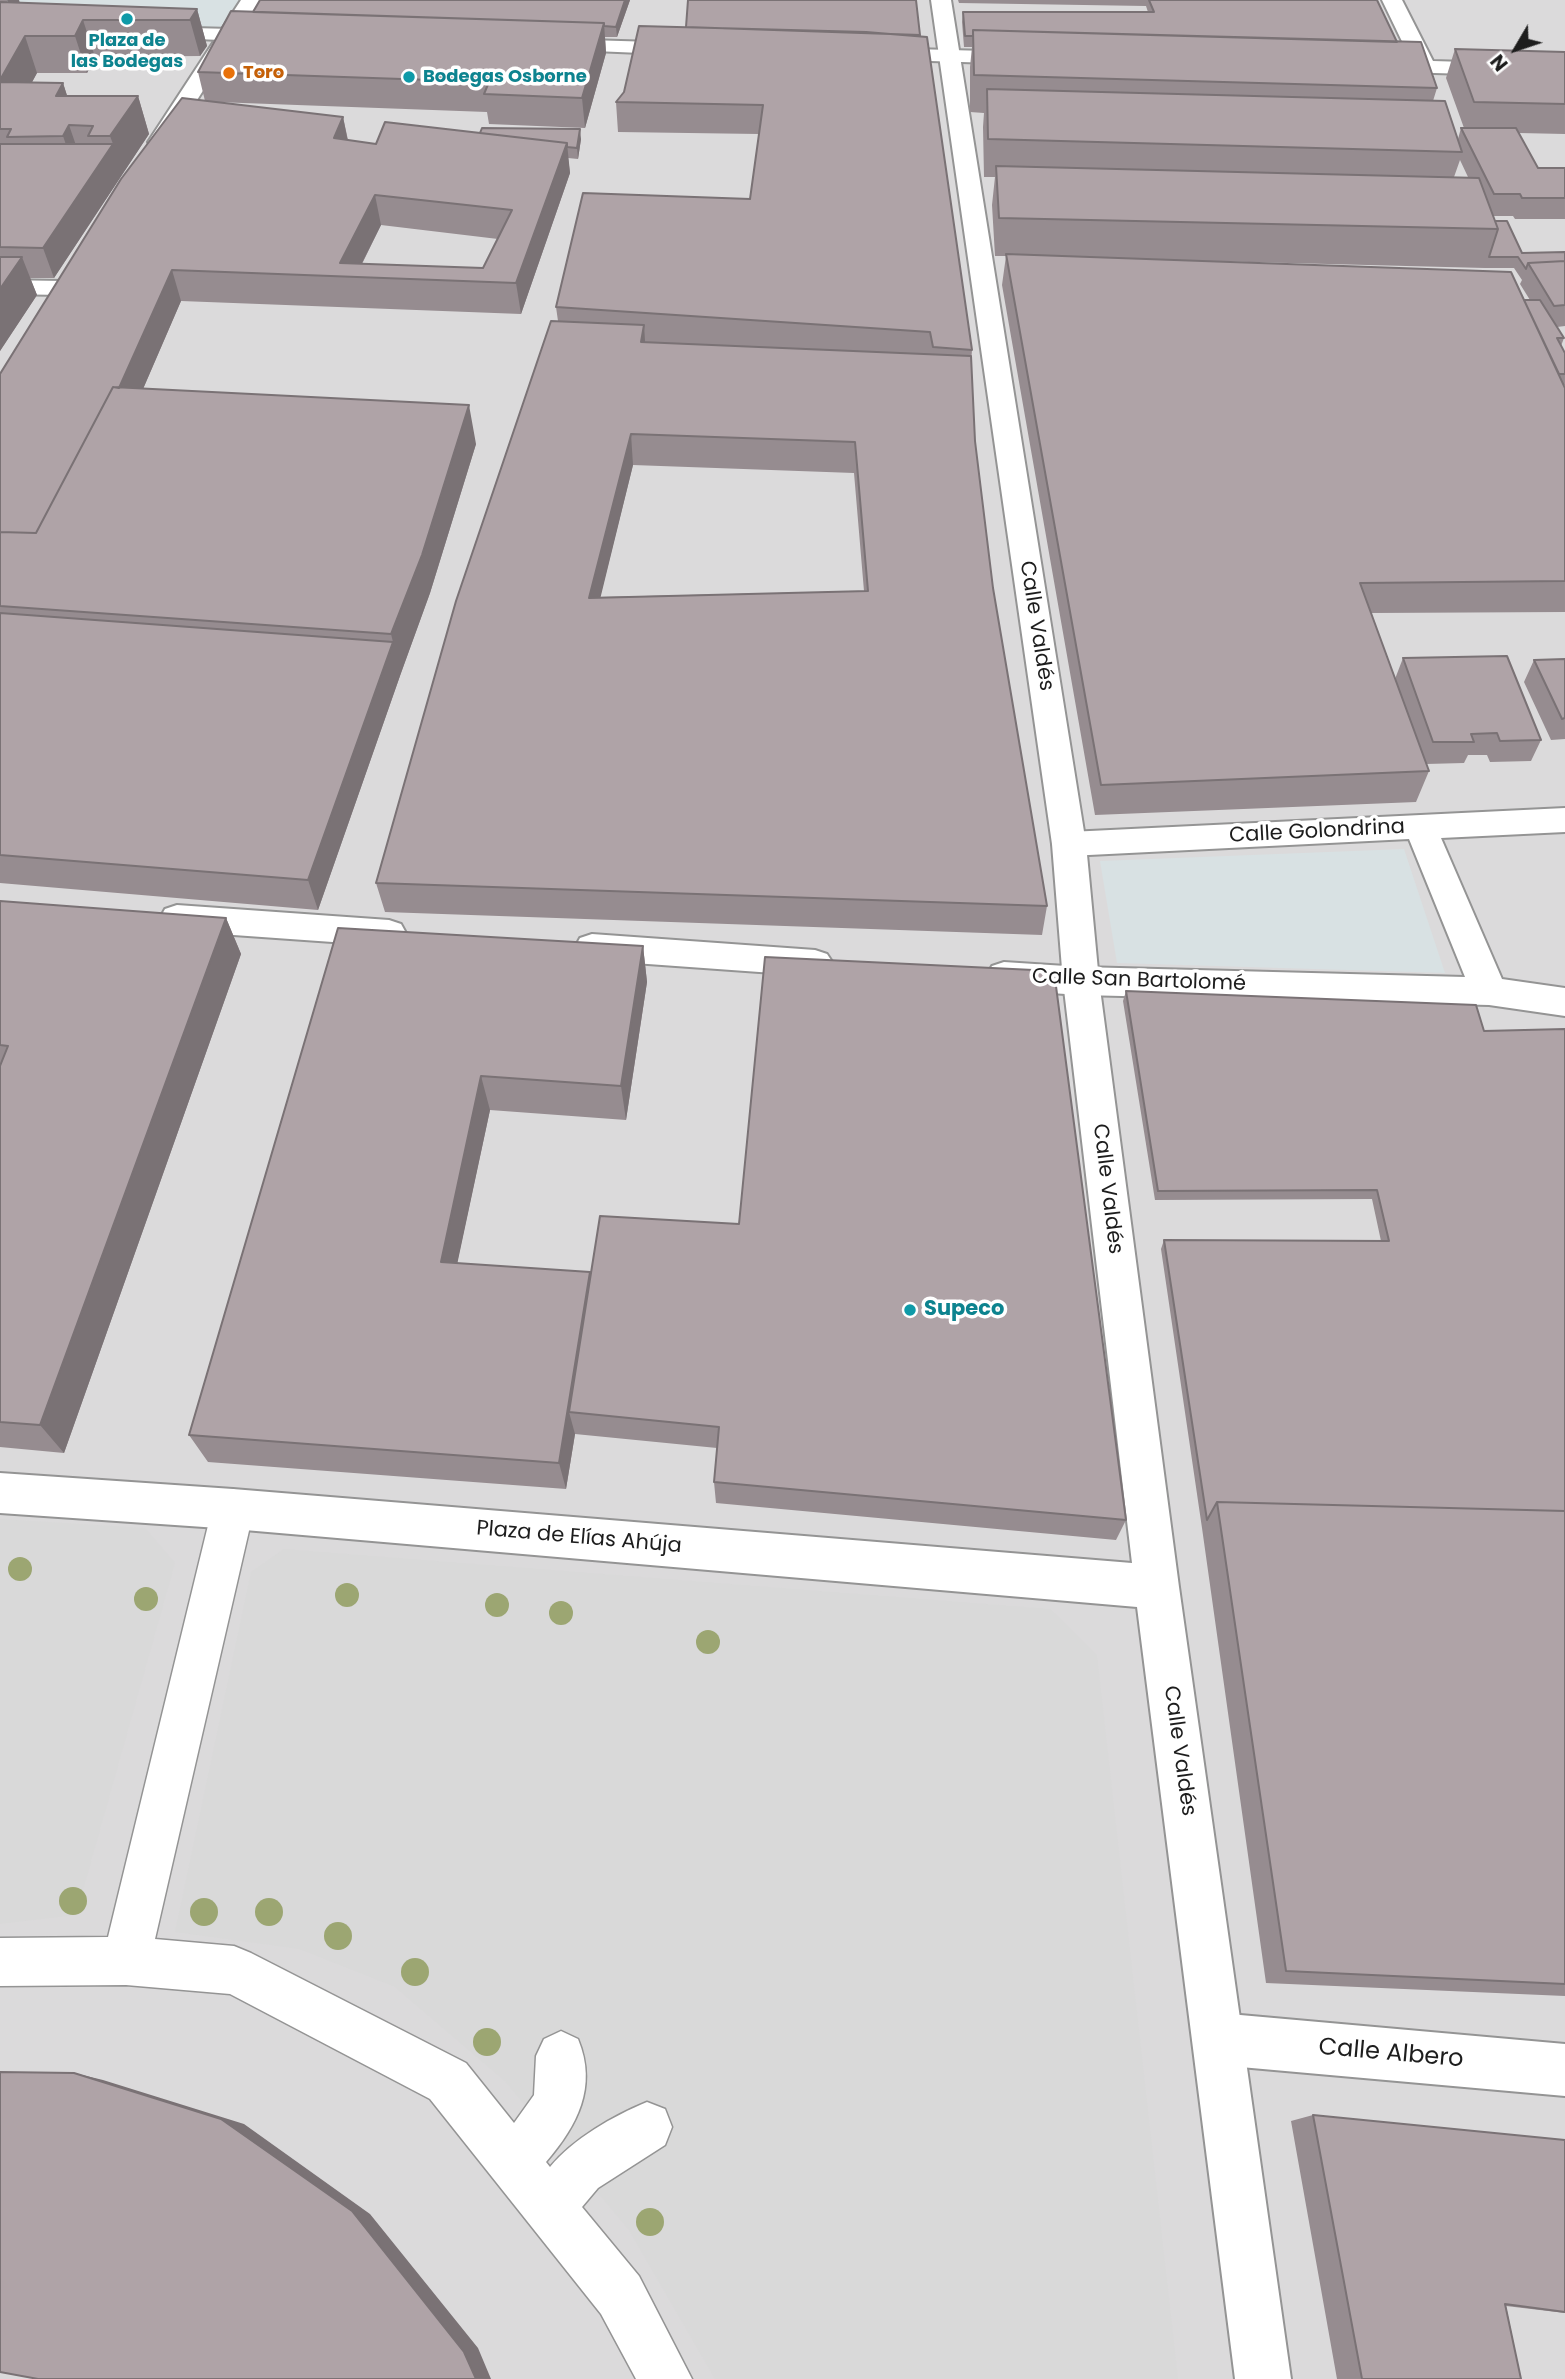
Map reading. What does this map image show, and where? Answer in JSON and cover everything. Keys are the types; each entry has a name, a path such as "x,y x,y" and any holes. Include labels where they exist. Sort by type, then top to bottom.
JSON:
{"street":[{"path":"146,161 251,0"},
{"name":"Calle Valdés","path":"941,0 1069,844 1081,981 1157,1587 1263,2379"},
{"path":"1392,0 1425,67"},
{"path":"136,33 298,37"},
{"path":"533,44 713,49"},
{"path":"852,54 1044,58"},
{"path":"1357,65 1565,71"},
{"path":"49,312 79,265"},
{"path":"0,287 64,288"},
{"name":"Calle Golondrina","path":"1069,844 1565,820"},
{"path":"1420,827 1489,991"},
{"path":"150,916 426,936"},
{"path":"565,945 844,965"},
{"name":"Calle San Bartolomé","path":"970,974 1081,981 1489,991 1565,1002"},
{"name":"Plaza de Elías Ahúja","path":"0,1493 233,1509 1157,1587"},
{"name":"Calle Albero","path":"1218,2039 1565,2070"}],"lane":[{"path":"983,274 1011,274"},
{"path":"126,1961 233,1509"},
{"path":"0,1962 126,1961 234,1970 448,2081 620,2295 665,2379"},
{"path":"514,2161 543,2127 559,2102 561,2056"},
{"path":"550,2207 580,2170 647,2127"}],"shaded area":[{"path":"0,0 1565,0 1565,2379 0,2379"},
{"name":"Plaza de las Bodegas","path":"0,0 240,0 229,35 16,31"},
{"path":"1404,849 1445,973 1117,963 1100,861"},
{"path":"0,1519 145,1528 175,1563 76,1915 0,1924"},
{"path":"284,1549 1050,1609 1097,1655 1178,2379 715,2379 629,2230 505,2081 395,1987 299,1949 175,1932 251,1572"}],"building":[{"path":"260,0 625,0 616,27 604,26 604,23 253,12"},
{"path":"688,0 916,0 920,35 686,27"},
{"path":"1149,0 1377,0 1397,42 973,30 973,36 965,36 963,12 1154,12"},
{"path":"0,2 197,9 190,20 83,20 75,36 25,36 0,80"},
{"path":"231,11 604,23 582,98 484,94 489,82 198,72"},
{"path":"639,26 866,32 927,37 972,350 933,347 930,332 556,307 583,193 750,199 763,105 616,102 624,92"},
{"path":"973,30 1421,42 1437,88 974,75"},
{"path":"1455,49 1565,52 1565,104 1474,102"},
{"path":"0,82 63,83 56,96 138,96 110,136 88,136 93,126 69,125 63,136 7,137 11,129 0,129"},
{"path":"987,89 1445,101 1462,152 988,139"},
{"path":"182,98 343,117 334,138 376,144 385,122 567,143 516,283 172,270 119,388 113,387 36,533 0,532 0,374 121,179","holes":["375,195 512,210 483,268 340,263"]},
{"path":"482,128 580,129 577,148 567,147 567,143 480,133"},
{"path":"1461,128 1516,128 1538,168 1565,168 1565,198 1522,198 1520,194 1494,194"},
{"path":"0,144 113,144 43,248 0,247"},
{"path":"996,166 1479,178 1498,229 999,218"},
{"path":"1495,221 1507,221 1522,253 1565,252 1565,261 1528,263 1526,269 1518,257 1489,257 1498,229"},
{"path":"1006,254 1511,272 1565,388 1565,581 1360,583 1429,771 1101,785"},
{"path":"0,257 22,257 0,289"},
{"path":"1565,261 1565,305 1554,306 1528,263"},
{"path":"1524,300 1540,300 1564,338 1557,338 1565,353 1565,374 1559,374"},
{"path":"551,321 644,325 641,342 971,356 975,441 993,588 1047,906 376,883 456,601","holes":["631,434 855,442 868,591 589,598"]},
{"path":"113,387 469,405 422,555 391,634 0,606 0,532 36,533"},
{"path":"0,613 393,642 308,880 0,855"},
{"path":"1507,656 1541,740 1500,741 1497,733 1471,734 1474,742 1433,742 1403,658"},
{"path":"1565,659 1565,718 1562,719 1534,660"},
{"path":"0,901 226,918 40,1425 0,1422 0,1066 8,1046 0,1045"},
{"path":"338,928 643,946 621,1086 481,1076 441,1262 590,1272 559,1463 189,1435"},
{"name":"Supeco","path":"765,957 1054,971 1126,1520 714,1482 719,1427 569,1412 600,1216 739,1224"},
{"path":"1126,991 1476,1005 1484,1031 1565,1029 1565,1511 1217,1502 1207,1520 1164,1240 1389,1241 1377,1190 1158,1191"},
{"path":"1217,1502 1565,1511 1565,1984 1286,1971"},
{"path":"0,2072 74,2073 221,2119 352,2211 464,2352 476,2379 38,2379 0,2372"},
{"path":"1313,2115 1565,2140 1565,2312 1505,2304 1521,2379 1362,2379"}],"place":[{"name":"Plaza de las Bodegas","path":"127,19"},
{"name":"Toro","path":"229,73"},
{"name":"Bodegas Osborne","path":"409,77"},
{"name":"Supeco","path":"910,1310"}]}
